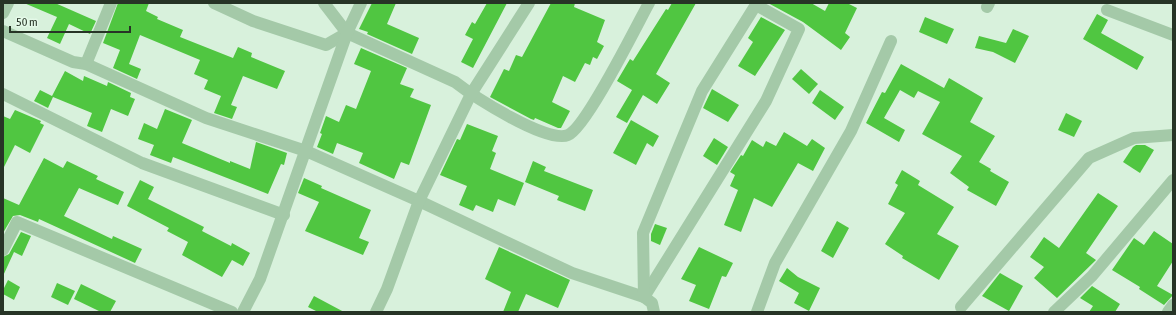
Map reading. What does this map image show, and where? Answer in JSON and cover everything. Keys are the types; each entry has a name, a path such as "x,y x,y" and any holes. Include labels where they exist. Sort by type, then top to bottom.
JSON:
{"street":[{"path":"3,13 8,3"},
{"path":"86,64 110,3"},
{"path":"214,3 253,21 326,45 347,33"},
{"path":"324,3 347,33 455,82 471,94 540,133 558,138 570,135 590,110 649,3"},
{"path":"242,312 260,279 284,215 347,33 362,3"},
{"path":"376,312 419,201 471,94 529,3"},
{"path":"756,4 799,29 766,101 644,297 643,233 702,91 756,4"},
{"path":"1107,10 1173,35"},
{"path":"3,31 72,62 86,64 206,118 306,151 419,201 572,273 644,297 652,303 654,312"},
{"path":"757,312 775,263 851,131 891,41"},
{"path":"3,94 142,163 284,215"},
{"path":"961,307 1089,158 1134,138 1173,135"},
{"path":"1054,312 1092,276 1173,180"},
{"path":"3,250 17,222 232,312"},
{"path":"1168,312 1173,305"}],"building":[{"path":"24,3 55,3 96,21 90,34 69,24 60,44 47,38 57,17"},
{"path":"118,3 149,3 146,11 158,17 157,19 183,30 180,37 233,58 238,47 252,53 251,57 285,71 277,89 243,76 231,105 237,107 232,119 214,113 221,96 204,89 208,80 194,74 200,60 140,35 129,64 141,69 137,79 113,68 120,50 103,43"},
{"path":"372,3 396,3 387,24 419,38 412,54 359,29"},
{"path":"487,3 507,3 473,68 461,62 473,39 465,35 472,22 475,24"},
{"path":"551,3 575,3 574,7 605,20 597,42 604,46 597,59 593,57 590,65 585,63 575,82 563,76 552,102 570,111 561,128 535,118 534,120 531,119 490,97 504,69 509,71 516,55 522,57"},
{"path":"672,3 696,3 656,74 670,83 657,104 643,95 627,123 616,117 632,90 617,81 630,59 633,61 666,9 668,10"},
{"path":"768,3 811,3 825,11 829,3 847,3 857,8 845,33 850,37 841,50 803,22"},
{"path":"1097,14 1108,20 1101,33 1144,57 1137,70 1083,39"},
{"path":"761,17 785,30 755,76 738,66 753,42 748,38"},
{"path":"925,17 954,29 947,44 919,32"},
{"path":"1013,29 1029,36 1015,63 993,52 975,48 979,36 1006,43"},
{"path":"361,48 407,68 400,84 414,89 410,97 431,105 409,165 401,162 394,179 359,163 363,153 337,143 333,154 317,147 326,116 339,122 346,105 356,109 371,71 354,64"},
{"path":"901,64 944,88 949,78 983,98 970,122 995,136 979,162 991,169 990,171 1009,182 996,206 967,190 969,187 950,173 962,156 922,134 940,102 918,91 914,98 900,90 884,118 905,130 899,142 866,123 882,92 885,93"},
{"path":"801,69 818,84 809,94 792,79"},
{"path":"65,71 83,81 84,76 107,86 108,82 131,93 130,97 135,99 128,116 111,109 102,132 87,126 92,113 53,97 48,108 34,101 40,90 52,96"},
{"path":"712,89 739,105 728,122 703,108"},
{"path":"820,90 844,107 835,120 812,103"},
{"path":"165,109 192,120 182,143 230,163 230,161 250,169 256,142 287,153 284,165 281,164 268,194 173,157 171,163 150,155 154,145 138,139 144,123 157,129"},
{"path":"15,110 41,121 40,123 44,125 30,153 15,145 3,169 3,116 10,119"},
{"path":"1066,113 1082,121 1074,137 1058,130"},
{"path":"631,120 659,136 653,147 647,143 636,165 613,153"},
{"path":"467,124 498,136 492,151 496,153 490,169 524,183 515,206 498,199 493,212 476,205 473,211 459,205 467,186 440,175 457,139 460,140"},
{"path":"784,132 807,146 812,139 825,148 813,171 798,163 772,207 754,198 741,232 724,225 738,190 730,186 735,175 730,172 741,155 743,156 752,140 763,147 766,141 776,146"},
{"path":"714,138 728,147 717,165 703,156"},
{"path":"1136,145 1145,145 1154,150 1140,173 1123,162"},
{"path":"44,158 63,168 67,161 98,176 96,179 124,192 118,205 79,188 64,216 112,239 113,236 142,249 135,263 39,219 38,222 20,215 13,216 3,233 3,198 19,205"},
{"path":"533,161 546,167 544,171 593,190 585,211 557,200 559,196 525,182"},
{"path":"902,170 920,181 918,185 954,207 937,234 959,246 939,280 902,258 903,256 885,244 905,213 888,204 898,185 895,183"},
{"path":"304,178 322,186 321,188 371,210 359,238 369,242 363,255 305,231 319,202 298,193"},
{"path":"140,180 154,187 148,199 204,227 202,231 231,246 232,243 250,253 243,266 232,260 222,277 182,255 188,242 167,231 169,228 127,206"},
{"path":"1098,193 1118,206 1086,253 1096,260 1057,298 1034,278 1044,267 1030,257 1044,237 1059,248"},
{"path":"837,221 849,228 833,258 821,251"},
{"path":"655,224 667,228 660,245 651,241 651,234"},
{"path":"1154,231 1173,244 1173,261 1157,286 1173,295 1164,305 1139,289 1140,287 1112,270 1134,238 1144,245"},
{"path":"21,232 31,236 22,256 14,252 3,276 3,257 9,254"},
{"path":"499,247 570,280 558,308 526,294 518,312 503,312 511,292 485,279"},
{"path":"699,247 733,263 726,277 722,276 709,309 689,301 696,285 681,279"},
{"path":"787,268 798,277 820,288 809,311 794,303 799,293 779,281"},
{"path":"1000,273 1023,286 1009,311 982,296"},
{"path":"8,280 20,287 14,300 3,294 3,290"},
{"path":"57,283 75,291 68,305 51,297"},
{"path":"81,284 116,301 110,312 101,312 74,299"},
{"path":"1092,286 1120,304 1115,312 1089,312 1093,306 1080,298"},
{"path":"314,296 344,312 318,312 308,307"}]}
